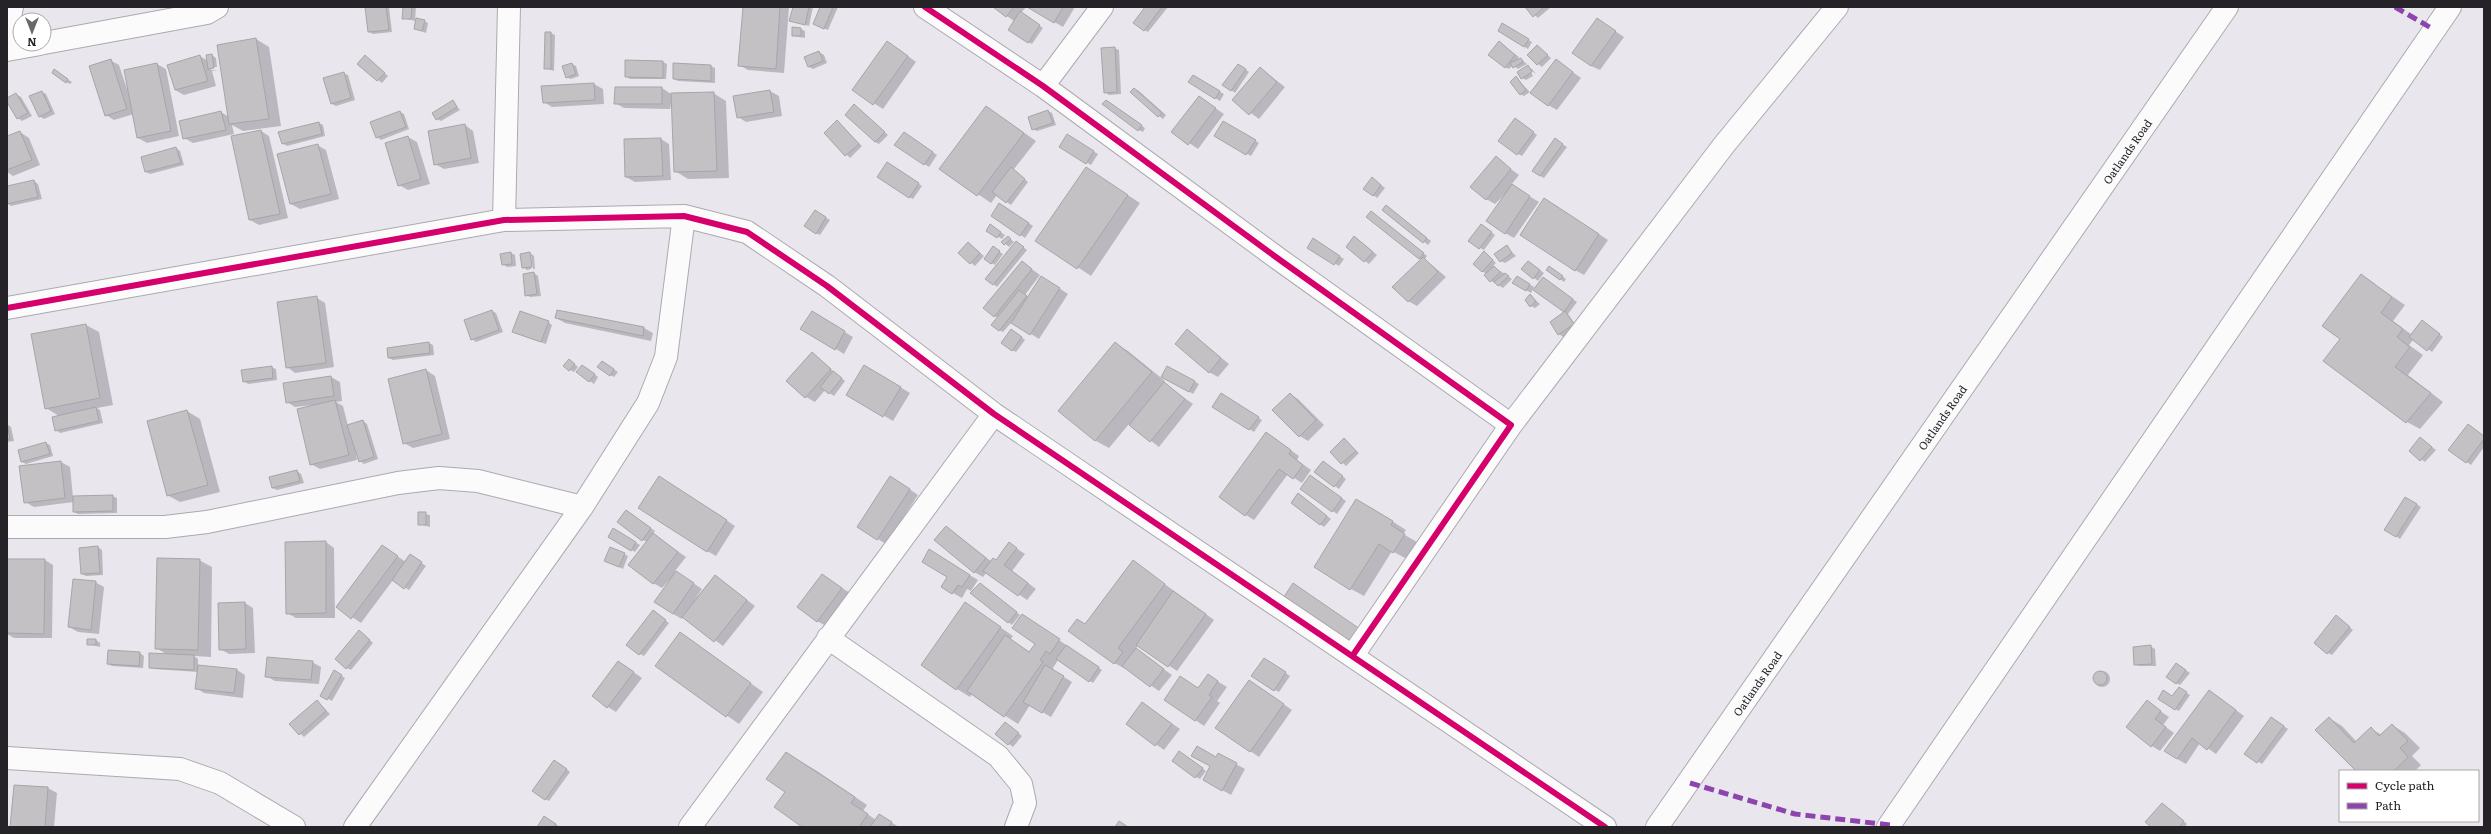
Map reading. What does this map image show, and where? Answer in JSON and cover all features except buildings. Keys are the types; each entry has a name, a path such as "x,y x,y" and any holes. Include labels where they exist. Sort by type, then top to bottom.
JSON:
{"street":[{"path":"7,31 12,7"},
{"path":"52,42 207,13 217,7"},
{"path":"504,220 509,7"},
{"path":"925,7 1043,86 1280,260 1511,425"},
{"path":"1043,86 1102,7"},
{"path":"1353,655 1511,425 1724,145 1837,7"},
{"name":"Oatlands Road","path":"1657,827 1690,783 2227,7"},
{"path":"1890,826 2450,7"},
{"path":"355,827 582,506 648,404 666,357 684,216"},
{"path":"7,308 504,220 684,216 747,232 827,286 994,414 1353,655 1605,827"},
{"path":"690,827 994,414"},
{"path":"7,528 164,527 207,522 398,483 439,478 478,481 582,506"},
{"path":"828,638 998,756 1022,784 1025,803 1016,827"},
{"path":"7,758 180,768 220,782 294,827"}],"marked path":[{"path":"2395,7 2433,29"},
{"path":"1690,783 1795,814 1890,825"}],"cycle path":[{"path":"925,7 1043,86 1280,260 1511,425 1353,655"},
{"path":"7,308 504,220 684,216 747,232 827,286 994,414 1605,827"}]}
